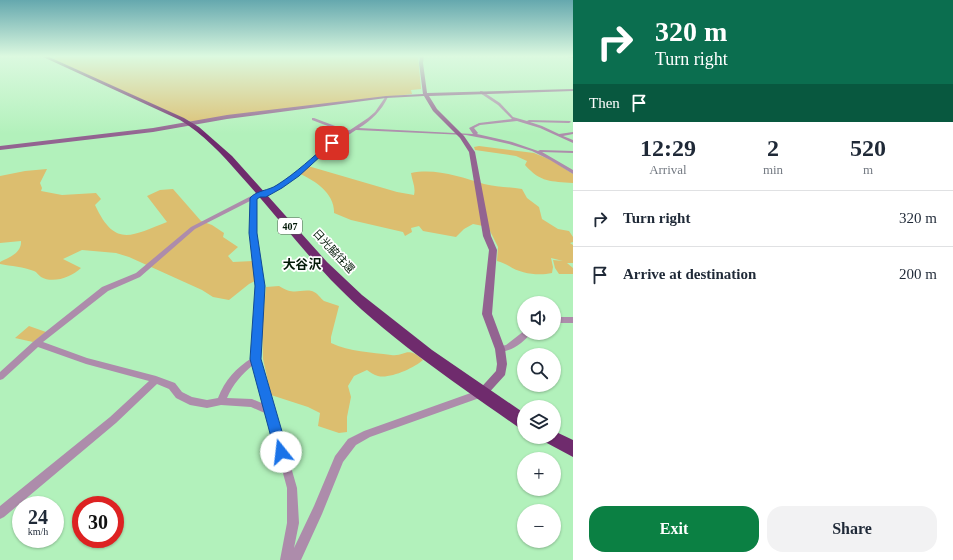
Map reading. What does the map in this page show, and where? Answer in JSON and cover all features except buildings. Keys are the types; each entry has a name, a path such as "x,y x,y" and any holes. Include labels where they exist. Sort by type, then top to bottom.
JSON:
{"highway":[{"name":"日光脇往還","path":"100,82 191,124 201,131 218,147 259,196 324,265 357,297 482,393 517,417"},
{"path":"561,442 573,449"}],"street":[{"path":"295,560 339,459 352,442 367,434 482,393 492,385 501,372 502,358 500,349 487,314 493,250 487,236 472,152 459,133 435,110 424,92 423,82"},
{"path":"0,148 154,130 227,117 386,97 481,92 573,90"},
{"path":"481,92 499,104 509,116 573,142"},
{"path":"0,377 38,343 102,291 138,275 193,228 279,187 297,174 332,143 368,122 384,102 386,97"},
{"path":"565,118 571,123"},
{"path":"313,119 342,130 459,133 476,135 536,151 553,159 573,172"},
{"path":"476,135 471,128 479,124 519,121 571,123"},
{"path":"558,135 573,133"},
{"path":"536,151 573,152"},
{"path":"259,196 253,233 260,286 256,359 292,488 293,523 286,560"},
{"path":"500,349 508,348 518,340"},
{"path":"38,343 86,361 156,380 172,386 179,395 190,401 207,404 221,401 252,403 270,411"},
{"path":"221,401 230,380 242,368 256,359"},
{"path":"0,513 113,420 156,380"}],"shaded area":[{"path":"104,82 420,82 421,89 411,90 412,94 192,122"},
{"path":"479,146 534,153 551,160 573,174 573,183 552,181 541,178 525,165 527,161 516,156 475,150 474,147"},
{"path":"308,166 397,192 414,195 411,173 420,172 439,172 489,185 522,189 527,198 539,207 542,219 558,229 569,231 573,237 573,242 570,243 573,245 573,263 567,263 573,268 573,274 559,274 555,268 553,260 563,261 551,258 553,267 552,273 541,274 530,274 519,271 497,261 498,247 488,227 473,224 464,229 456,237 423,231 419,226 411,228 412,232 405,236 403,232 351,220 334,213 328,194 318,184 300,174"},
{"path":"47,169 40,183 42,188 41,191 62,195 96,193 101,199 95,205 102,219 117,233 125,235 134,234 167,222 147,196 160,190 173,189 201,221 212,225 224,233 223,237 238,247 228,256 233,262 253,261 257,280 249,284 229,300 213,297 202,290 129,257 116,253 82,250 63,259 81,268 68,277 57,280 46,279 41,277 35,271 26,268 0,264 0,262 17,252 21,245 21,241 0,243 0,176 25,171"},
{"path":"279,286 289,291 312,291 324,301 339,306 331,337 331,343 353,350 391,355 400,355 409,352 423,360 408,369 389,376 378,376 367,370 354,376 348,386 351,397 347,417 347,432 339,433 318,426 320,413 308,407 271,395 263,359 262,327 266,287"},
{"path":"29,326 46,332 33,342 15,338"}],"district":[{"name":"大谷沢","path":"302,264"}],"route":[{"path":"281,452 256,359 260,286 253,233 253,198 261,193 263,195 279,187 297,174 332,143"}]}
